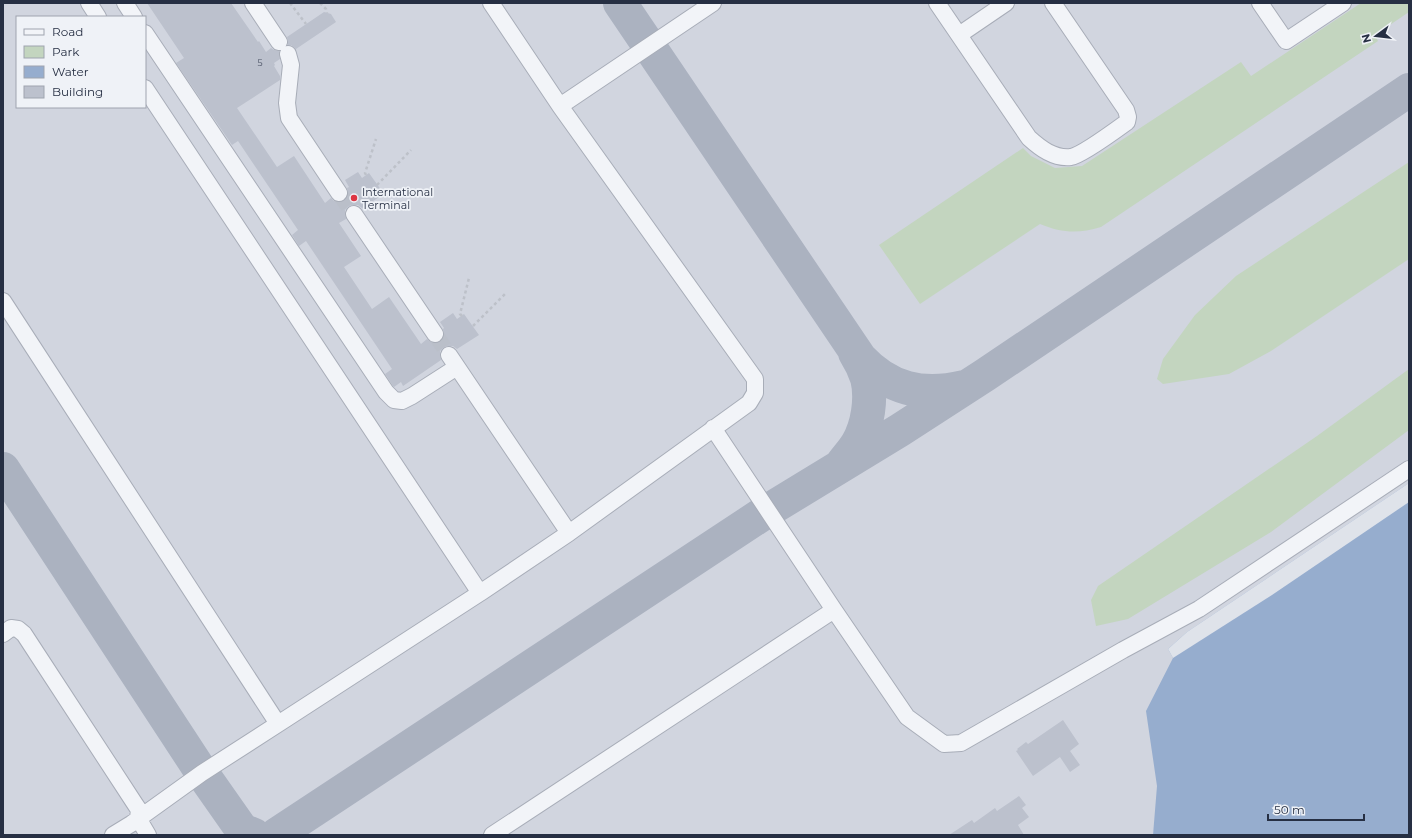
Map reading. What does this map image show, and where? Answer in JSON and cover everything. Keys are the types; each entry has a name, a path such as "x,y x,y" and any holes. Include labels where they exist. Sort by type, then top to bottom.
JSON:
{"lane":[{"path":"89,3 97,16"},
{"path":"125,3 133,16"},
{"path":"253,3 284,48 291,65 287,103 289,118 339,193"},
{"path":"113,835 202,773 480,593 568,533 749,403 755,393 755,379 560,106 491,3"},
{"path":"560,106 713,3"},
{"path":"937,3 1029,138 1040,148 1056,156 1071,157 1083,151 1127,122 1128,117 1126,110 1053,3"},
{"path":"959,35 1006,3"},
{"path":"1260,3 1286,41 1343,3"},
{"path":"146,34 382,385 394,400 402,401 412,396 453,361 568,533"},
{"path":"146,90 480,593"},
{"path":"354,214 435,334"},
{"path":"3,301 278,724"},
{"path":"713,428 907,717 944,744 961,743 1123,650 1199,609 1409,469"},
{"path":"492,835 834,610"},
{"path":"3,634 11,628 18,629 24,634 139,810 138,818 148,835"}],"path":[{"path":"290,3 306,24"},
{"path":"320,3 326,9 327,13"},
{"path":"366,175 365,173 376,139"},
{"path":"377,185 411,150"},
{"path":"462,316 460,314 469,278"},
{"path":"473,326 506,293"}],"shaded area":[{"path":"3,3 1409,3 1409,483 1187,632 1153,835 3,835"}],"green space":[{"path":"1361,3 1409,3 1409,12 1375,35 1378,41 1101,227 1085,231 1070,232 1040,224 920,304 879,245 1023,148 1031,156 1055,168 1082,166 1241,62 1251,76"},
{"path":"1409,162 1409,259 1271,351 1229,374 1163,384 1157,379 1163,359 1195,315 1236,276"},
{"path":"1409,369 1409,430 1271,532 1128,619 1096,626 1091,600 1098,586 1317,436"}],"water":[{"path":"1409,483 1409,835 1153,835 1157,786 1146,711 1173,658 1168,649 1187,632"}],"pier":[{"path":"1409,483 1409,502 1272,595 1173,658 1168,649 1187,632"}],"building":[{"name":"International Terminal","path":"147,3 231,3 266,52 271,48 279,51 280,59 274,63 274,66 280,76 280,80 237,108 277,167 294,156 325,203 331,198 334,201 345,201 348,197 347,188 349,187 345,180 358,172 362,178 369,173 384,194 362,208 358,205 349,206 345,210 346,219 339,223 361,256 344,267 372,309 389,297 421,344 427,339 435,343 441,342 444,334 444,328 440,322 453,313 457,319 464,314 479,335 457,349 453,346 444,347 440,351 441,360 403,386 401,382 394,387 393,386 385,374 392,369 306,241 299,246 292,235 298,230 238,141 232,145 176,63 184,58"},
{"path":"324,12 331,14 336,22 296,49 291,45 288,45 287,37"},
{"path":"1063,720 1079,744 1070,751 1080,765 1070,772 1060,757 1033,776 1016,751 1018,750 1017,749 1026,742 1028,744"},
{"path":"1019,796 1026,805 1022,808 1029,817 1018,825 1024,835 949,835 972,820 974,823 995,808 997,811"}],"taxiway":[{"path":"620,3 860,358 871,369 883,377 907,388 934,391 964,387"},
{"path":"276,835 767,511 900,430 985,375 1409,90"},
{"path":"842,464 861,437 868,412 869,394 867,378 855,353"},
{"path":"3,469 202,773 242,830 254,835"}],"tunnel":[{"path":"339,193 354,214"},
{"path":"435,334 449,355"}],"place":[{"name":"International Terminal","path":"354,198"}]}
